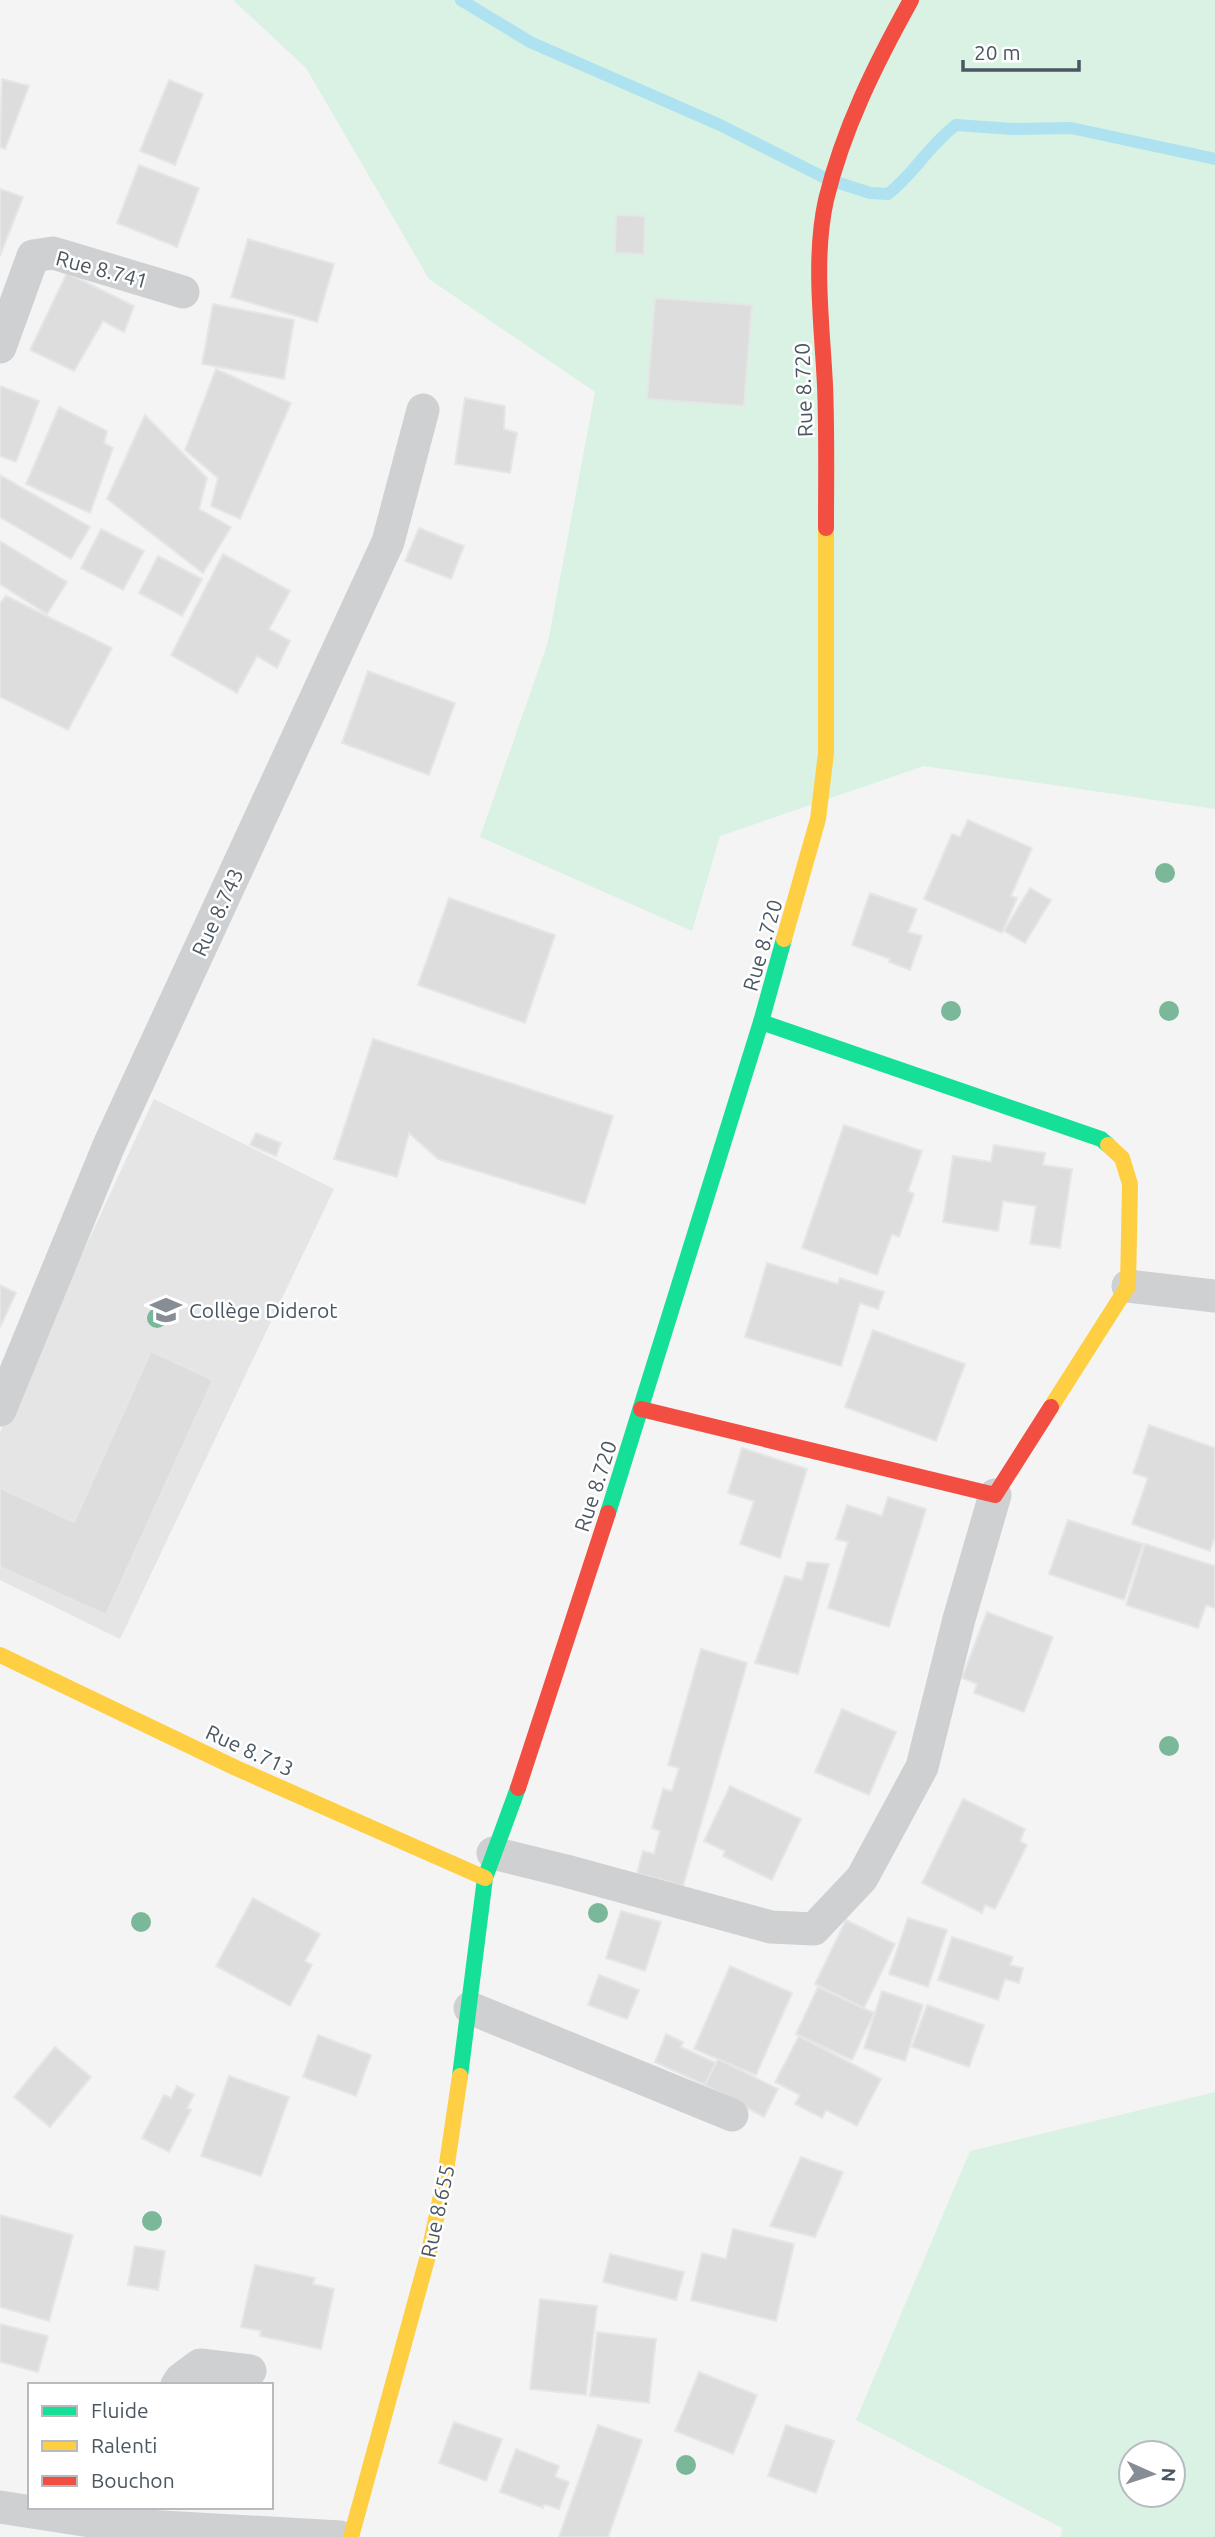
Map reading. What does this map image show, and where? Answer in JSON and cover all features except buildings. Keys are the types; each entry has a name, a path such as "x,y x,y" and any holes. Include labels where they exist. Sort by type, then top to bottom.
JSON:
{"main road":[{"name":"Rue 8.720","path":"489,1866 538,1731 641,1409 761,1022 818,819 826,753 825,412 819,272 826,201 850,122 884,47 911,0"},
{"path":"641,1409 995,1494 1128,1286 1130,1184 1122,1158 1101,1139 761,1022"},
{"name":"Rue 8.713","path":"0,1655 236,1768 489,1866"},
{"name":"Rue 8.655","path":"351,2537 429,2252 445,2177 489,1866"}],"street":[{"name":"Rue 8.741","path":"0,347 33,256 53,253 183,292"},
{"name":"Rue 8.743","path":"0,1410 110,1143 388,542 424,410"},
{"path":"1128,1286 1215,1296"},
{"path":"489,1866 566,1871 771,1927 814,1929 862,1878 922,1767 958,1619 995,1494"},
{"path":"470,2008 732,2116"},
{"path":"179,2383 200,2365 250,2371"},
{"path":"0,2507 82,2513 110,2524 340,2537"}],"shaded area":[{"name":"Collège Diderot","path":"154,1099 334,1189 120,1639 0,1580 0,1432"}],"green space":[{"path":"233,0 1215,0 1215,809 924,766 720,836 692,931 480,837 548,642 595,392 429,279 306,68"},
{"path":"1215,2092 1215,2537 1061,2537 1062,2528 856,2420 970,2151"}],"waterway":[{"path":"461,0 530,42 720,125 827,179 870,193 888,194 956,125 1013,129 1071,128 1215,159"}],"traffic: fast":[{"path":"608,1513 761,1022 784,939"},
{"path":"761,1022 1101,1139 1108,1145"},
{"path":"460,2076 485,1878 518,1788"}],"traffic: slow":[{"path":"784,939 818,819 826,753 826,528"},
{"path":"1051,1407 1128,1286 1130,1184 1122,1158 1108,1145"},
{"path":"0,1655 236,1768 485,1878"},
{"path":"351,2537 429,2252 445,2177 460,2076"}],"traffic: jam":[{"path":"826,528 826,403 819,268 822,222 833,174 851,122 873,72 911,0"},
{"path":"641,1409 995,1495 1051,1407"},
{"path":"518,1788 608,1513"}],"place":[{"name":"Collège Diderot","path":"166,1310"}]}
